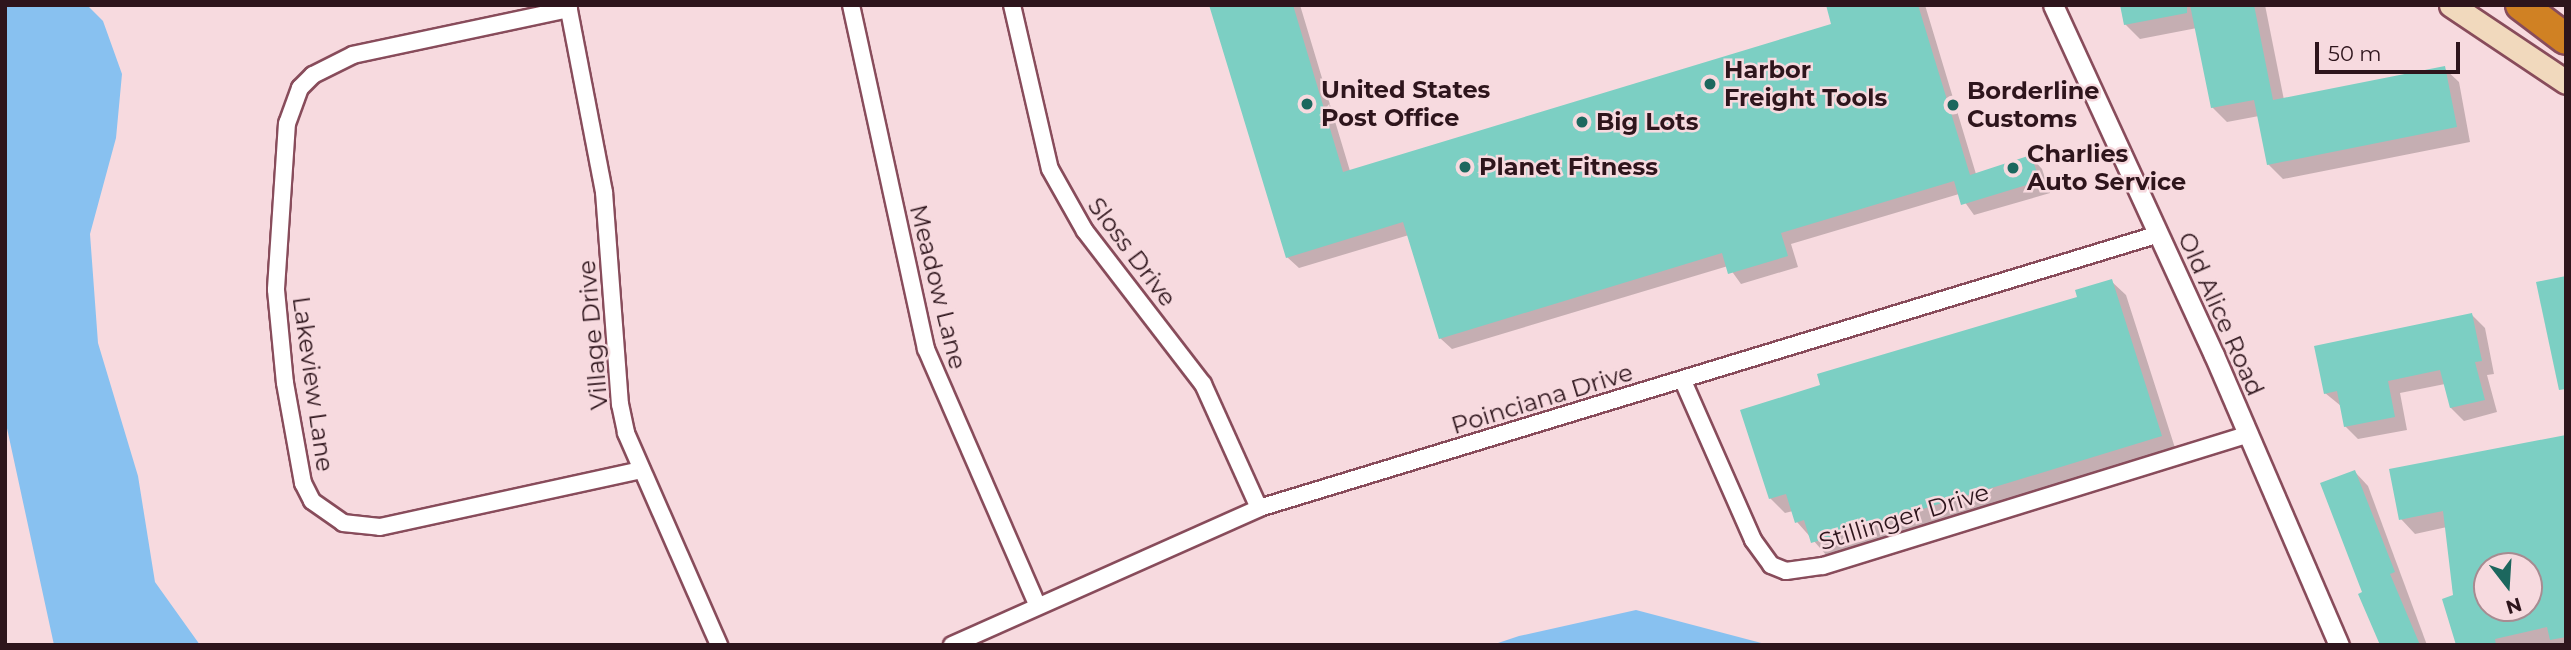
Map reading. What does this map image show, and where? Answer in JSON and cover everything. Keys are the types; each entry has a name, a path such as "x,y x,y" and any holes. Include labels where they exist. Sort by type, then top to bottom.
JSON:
{"highway":[{"path":"2521,5 2566,40"}],"main road":[{"path":"2451,5 2566,82"}],"street":[{"name":"Meadow Lane","path":"851,5 926,349 1038,606"},
{"name":"Sloss Drive","path":"1012,5 1050,169 1084,231 1203,384 1259,508"},
{"name":"Old Alice Road","path":"2053,5 2159,234 2339,645"},
{"name":"Lakeview Lane","path":"569,7 353,55 313,75 300,88 287,123 276,290 285,383 303,483 312,501 343,523 380,527 642,470"},
{"name":"Village Drive","path":"569,7 604,192 620,404 642,470 719,645"},
{"name":"Poinciana Drive","path":"952,645 1259,508 2159,234"},
{"name":"Stillinger Drive","path":"1683,381 1753,540 1772,565 1786,571 1823,566 2246,435"}],"water":[{"path":"5,5 87,5 103,21 122,74 116,138 90,234 98,343 138,476 155,582 200,645 54,645 5,419"},
{"path":"1636,610 1769,645 1492,645 1519,636"}],"building":[{"path":"1209,5 1293,5 1343,172 1831,24 1826,5 1918,5 1970,175 2031,155 2040,181 1961,205 1954,181 1781,233 1788,256 1728,274 1722,253 1439,339 1403,222 1286,258"},
{"path":"2120,5 2187,5 2187,13 2124,25"},
{"path":"2190,5 2254,5 2273,100 2445,66 2457,127 2267,165 2254,100 2211,108"},
{"path":"2566,276 2566,389 2559,390 2536,282"},
{"path":"2112,279 2162,436 1811,543 1804,520 1795,523 1786,494 1769,499 1740,410 1820,385 1817,374 2077,297 2075,290"},
{"path":"2472,313 2482,361 2475,362 2485,400 2450,408 2440,370 2388,381 2395,417 2344,427 2337,391 2324,394 2314,346"},
{"path":"2566,435 2566,637 2550,640 2547,627 2495,639 2496,645 2456,645 2442,599 2453,595 2443,511 2399,520 2389,469"},
{"path":"2355,470 2395,572 2390,574 2420,645 2380,645 2358,594 2362,592 2320,483"}],"place":[{"name":"Harbor Freight Tools","path":"1710,84"},
{"name":"United States Post Office","path":"1307,104"},
{"name":"Borderline Customs","path":"1953,105"},
{"name":"Big Lots","path":"1582,122"},
{"name":"Planet Fitness","path":"1465,167"},
{"name":"Charlies Auto Service","path":"2013,168"}]}
